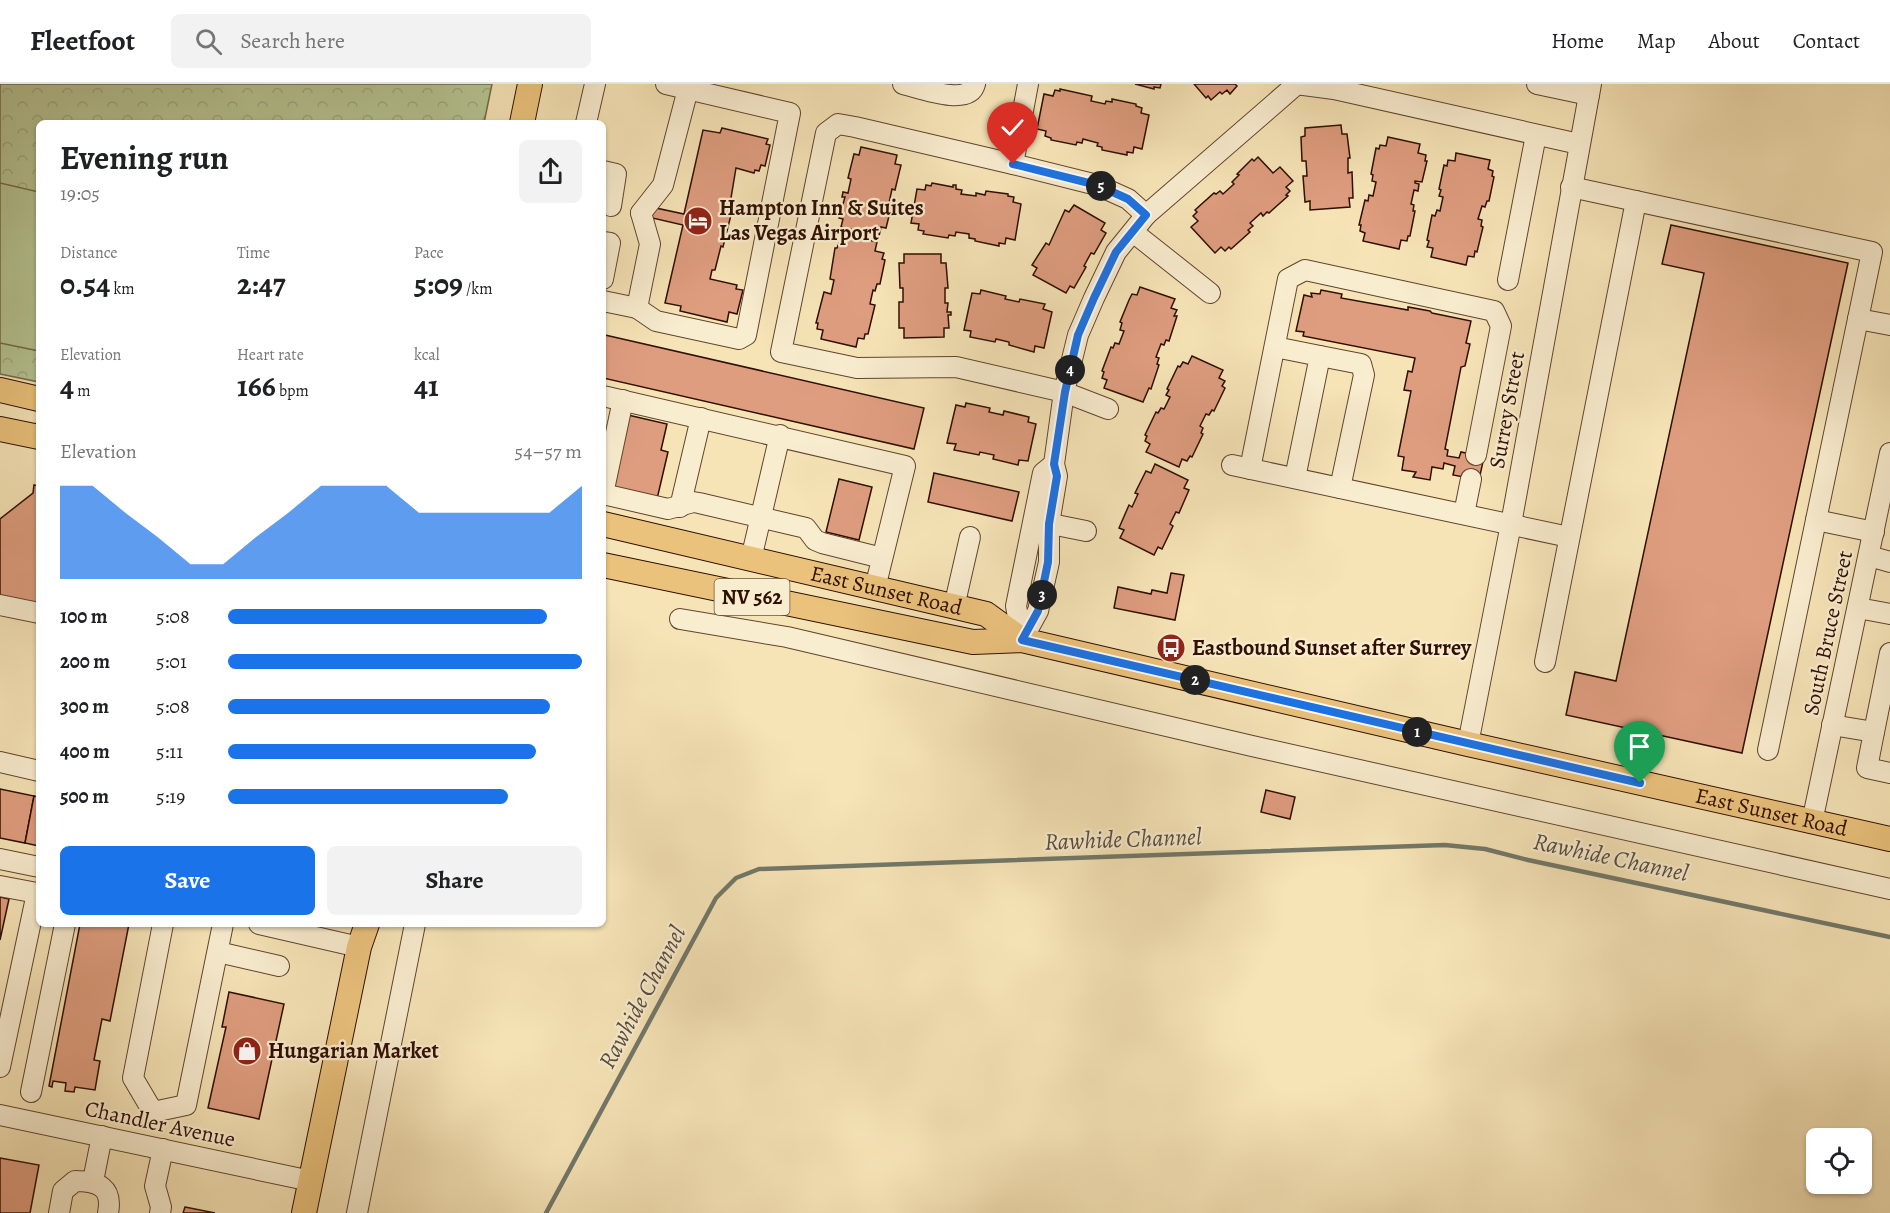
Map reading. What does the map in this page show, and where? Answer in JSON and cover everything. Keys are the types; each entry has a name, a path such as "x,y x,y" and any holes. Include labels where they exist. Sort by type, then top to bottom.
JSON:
{"main road":[{"path":"523,120 530,84"},
{"path":"0,390 36,398"},
{"path":"0,429 36,436"},
{"name":"East Sunset Road","path":"606,525 986,614 1022,640"},
{"name":"East Sunset Road","path":"606,565 973,642 1022,640 1468,744 1890,838"},
{"path":"304,1213 359,935"}],"street":[{"path":"587,120 595,84"},
{"path":"606,302 637,308 656,321 739,339 746,335 790,113 666,84"},
{"path":"903,84 958,97 968,94 975,88 975,84"},
{"path":"1013,164 1028,84"},
{"path":"1022,640 1016,606 1041,522 1044,473 1054,464 1065,392 1078,335 1116,252 1146,215 1296,84 1334,86 1579,144"},
{"path":"1548,85 1590,90"},
{"path":"641,213 663,186 688,89"},
{"name":"Surrey Street","path":"1468,744 1511,524 1590,90"},
{"path":"1108,409 1065,392 956,367 857,368 781,352 826,133 838,124 1097,185 1128,199 1146,215"},
{"path":"1508,280 1536,135"},
{"path":"606,172 616,174 607,206 641,213"},
{"path":"1571,187 1872,252 1768,750"},
{"path":"1545,662 1636,201"},
{"path":"637,308 650,244 641,213"},
{"path":"1133,232 1210,293"},
{"path":"606,242 610,243 606,264"},
{"path":"1476,455 1501,326 1494,311 1305,270 1288,279 1275,347 1241,467 1569,537"},
{"path":"1858,319 1890,325"},
{"path":"1275,347 1361,364 1364,375 1340,488"},
{"path":"1295,478 1320,356"},
{"path":"606,397 780,435 905,466 875,588"},
{"path":"606,480 623,400"},
{"path":"680,507 701,418"},
{"path":"751,559 780,435"},
{"name":"South Bruce Street","path":"1812,822 1890,453"},
{"path":"1464,514 1471,478"},
{"path":"606,495 668,509 693,502 761,516 806,528 815,540 822,543 882,558"},
{"path":"1816,520 1874,532"},
{"path":"1041,522 1086,531"},
{"path":"954,607 970,537"},
{"path":"1869,556 1890,562"},
{"path":"0,605 36,612"},
{"path":"1858,608 1890,614"},
{"path":"680,620 787,637 1252,746 1890,889"},
{"path":"1890,652 1867,768 1890,773"},
{"path":"1832,725 1874,732"},
{"path":"0,762 36,770"},
{"path":"0,859 36,866"},
{"path":"0,886 36,893"},
{"path":"0,1067 36,898"},
{"path":"31,1092 64,927"},
{"path":"160,1213 161,1207 155,1186 153,1112 133,1078 162,927"},
{"path":"153,1112 186,1105 222,927"},
{"path":"286,927 359,935"},
{"path":"357,1213 414,927"},
{"path":"218,952 279,966"},
{"name":"Chandler Avenue","path":"0,1115 311,1181"},
{"path":"93,1181 102,1136"},
{"path":"59,1213 63,1191 75,1181 93,1181 106,1190 110,1202 108,1213"}],"green space":[{"path":"0,84 492,84 485,120 36,120 36,381 0,374"},
{"path":"0,183 36,191 36,350 0,343"}],"building":[{"path":"1135,84 1161,84 1160,88 1154,87 1154,89"},
{"path":"1194,84 1235,84 1237,86 1230,94 1227,90 1222,94 1220,92 1211,100 1208,96 1206,98"},
{"path":"1060,89 1092,96 1091,101 1105,104 1106,101 1112,102 1112,99 1136,104 1142,108 1141,113 1149,115 1142,149 1134,147 1133,153 1127,152 1127,155 1102,150 1102,147 1097,146 1098,143 1083,139 1082,143 1077,142 1076,145 1051,140 1045,136 1046,131 1037,129 1044,94 1053,96 1055,90 1060,91"},
{"path":"1341,125 1342,134 1347,134 1350,158 1348,158 1348,173 1352,172 1353,198 1349,198 1350,207 1310,210 1310,201 1305,202 1303,176 1307,176 1306,161 1302,161 1301,137 1305,136 1305,128"},
{"name":"Hampton Inn & Suites Las Vegas Airport","path":"722,128 768,139 766,144 770,145 765,166 761,165 759,171 755,170 754,173 736,168 729,210 732,211 723,247 721,246 715,270 712,270 710,279 737,285 736,289 743,290 737,314 729,312 727,322 680,311 681,306 665,303 683,225 648,217 651,207 684,214 703,130 720,133"},
{"path":"1388,137 1420,144 1418,153 1426,155 1425,161 1427,161 1422,182 1415,181 1419,184 1418,191 1414,190 1411,204 1414,205 1413,211 1415,211 1410,236 1407,241 1401,240 1399,249 1363,241 1365,233 1360,231 1361,225 1359,225 1365,200 1368,201 1369,195 1373,196 1376,182 1372,181 1373,175 1371,174 1376,148 1379,149 1380,145 1386,146"},
{"path":"861,147 897,155 895,164 901,165 895,190 892,189 889,203 892,204 886,228 881,227 879,236 841,227 843,219 839,218 845,197 842,197 843,192 848,193 851,179 848,178 854,154 859,155"},
{"path":"1456,153 1490,160 1488,169 1493,171 1492,176 1494,177 1489,201 1485,207 1482,206 1478,219 1482,220 1481,226 1483,227 1477,252 1475,251 1474,257 1468,256 1466,265 1431,257 1433,248 1427,247 1432,215 1435,216 1437,210 1440,211 1443,197 1439,196 1441,190 1439,189 1444,165 1447,166 1448,160 1455,161"},
{"path":"1258,157 1273,173 1280,167 1293,181 1286,187 1290,191 1286,195 1288,196 1269,213 1263,216 1261,213 1250,223 1253,226 1248,230 1250,232 1231,249 1229,247 1225,251 1221,247 1215,253 1191,227 1198,221 1193,216 1197,212 1195,210 1214,193 1220,191 1223,194 1234,184 1232,182 1239,175 1237,174 1252,159 1254,161"},
{"path":"932,183 953,187 956,185 956,189 962,190 961,194 985,195 986,191 1014,197 1013,202 1021,204 1015,240 1006,238 1005,244 999,243 999,246 975,241 969,238 969,234 956,232 955,236 949,235 948,238 923,234 924,231 918,230 919,224 911,223 917,189 925,190 926,185 931,186"},
{"path":"1074,205 1105,223 1101,230 1106,233 1094,254 1091,253 1074,288 1070,286 1066,293 1033,275 1037,268 1032,265 1046,243 1049,245 1065,210 1069,212"},
{"path":"1671,225 1848,263 1742,753 1566,715 1575,672 1616,681 1704,273 1662,264"},
{"path":"846,235 877,242 875,251 884,253 882,259 885,260 880,284 877,284 875,291 873,290 870,304 875,305 868,334 865,334 864,339 858,338 856,347 821,339 823,330 817,329 818,323 816,323 824,292 831,294 834,280 830,279 835,248 839,243 844,244"},
{"path":"904,254 941,254 941,263 946,263 948,288 945,288 945,303 948,303 947,312 951,312 951,315 948,315 949,328 944,328 944,337 904,338 904,328 899,328 899,302 903,302 903,288 900,288 899,263 904,263"},
{"path":"1140,287 1175,299 1171,308 1177,310 1169,341 1166,340 1164,345 1161,344 1156,357 1159,358 1157,364 1159,365 1151,389 1149,388 1143,402 1104,388 1107,380 1102,378 1104,372 1102,371 1111,347 1113,348 1115,343 1119,344 1124,331 1120,330 1122,323 1120,322 1129,300 1132,294 1137,295"},
{"path":"981,290 1006,296 1005,299 1019,302 1020,299 1045,304 1043,309 1052,312 1044,348 1035,346 1034,352 1009,345 1009,342 970,337 971,331 964,330 972,293 980,294"},
{"path":"1321,290 1342,294 1341,298 1408,310 1408,307 1471,321 1466,343 1470,344 1465,366 1461,367 1445,449 1448,450 1447,456 1459,458 1461,452 1484,457 1479,480 1453,475 1455,466 1444,463 1443,469 1432,467 1430,480 1413,477 1416,472 1402,470 1404,457 1398,456 1411,391 1404,390 1408,371 1412,372 1415,358 1303,336 1304,332 1296,331 1304,295 1312,297 1311,293 1320,294"},
{"path":"606,335 924,408 914,449 606,379"},
{"path":"1192,356 1223,370 1219,378 1225,381 1222,386 1225,388 1214,411 1212,410 1209,415 1206,414 1200,426 1203,428 1201,433 1203,434 1192,457 1190,456 1187,461 1182,459 1179,467 1146,452 1150,444 1145,441 1147,436 1145,435 1156,412 1158,413 1161,408 1164,409 1170,397 1166,395 1169,390 1167,389 1178,366 1180,367 1183,362 1188,364"},
{"path":"966,403 990,408 989,412 1003,415 1004,411 1029,417 1028,422 1036,424 1028,461 1019,460 1018,465 993,459 994,455 980,452 979,455 954,450 956,444 947,443 956,405 965,407"},
{"path":"628,415 667,424 661,450 668,452 657,499 611,488"},
{"path":"1155,464 1188,480 1184,488 1189,490 1179,513 1176,512 1170,524 1173,526 1162,549 1158,547 1154,555 1120,538 1124,530 1119,528 1129,505 1132,507 1138,494 1135,493 1146,471 1151,473"},
{"path":"934,473 1019,492 1012,521 928,502"},
{"path":"839,479 872,487 859,540 826,532"},
{"path":"34,485 36,485 36,608 0,600 0,519 33,493"},
{"path":"1171,573 1184,575 1175,620 1114,608 1118,587 1151,594 1152,590 1167,593"},
{"path":"0,789 34,796 25,843 0,838"},
{"path":"1266,790 1295,797 1290,819 1261,812"},
{"path":"34,796 36,796 36,845 25,843"},
{"path":"0,897 9,899 0,940"},
{"path":"79,927 128,927 110,1021 102,1019 94,1060 100,1061 95,1090 75,1087 74,1092 65,1091 66,1083 53,1081 52,1087 49,1086"},
{"name":"Hungarian Market","path":"229,992 284,1004 259,1119 208,1108 226,1027 222,1027"},
{"path":"0,1158 39,1165 30,1213 0,1213"},
{"path":"185,1207 215,1213 183,1213"}],"waterway":[{"name":"Rawhide Channel","path":"546,1213 716,898 736,878 759,869 1445,845 1485,849 1890,937"}],"place":[{"name":"Hampton Inn & Suites Las Vegas Airport","path":"698,221"},
{"name":"Eastbound Sunset after Surrey","path":"1171,648"},
{"name":"Hungarian Market","path":"247,1051"}],"route":[{"path":"1013,164 1097,185 1128,199 1146,215 1116,252 1078,335 1065,392 1054,464 1057,476 1049,524 1048,562 1038,611 1022,640 1640,783"}]}
